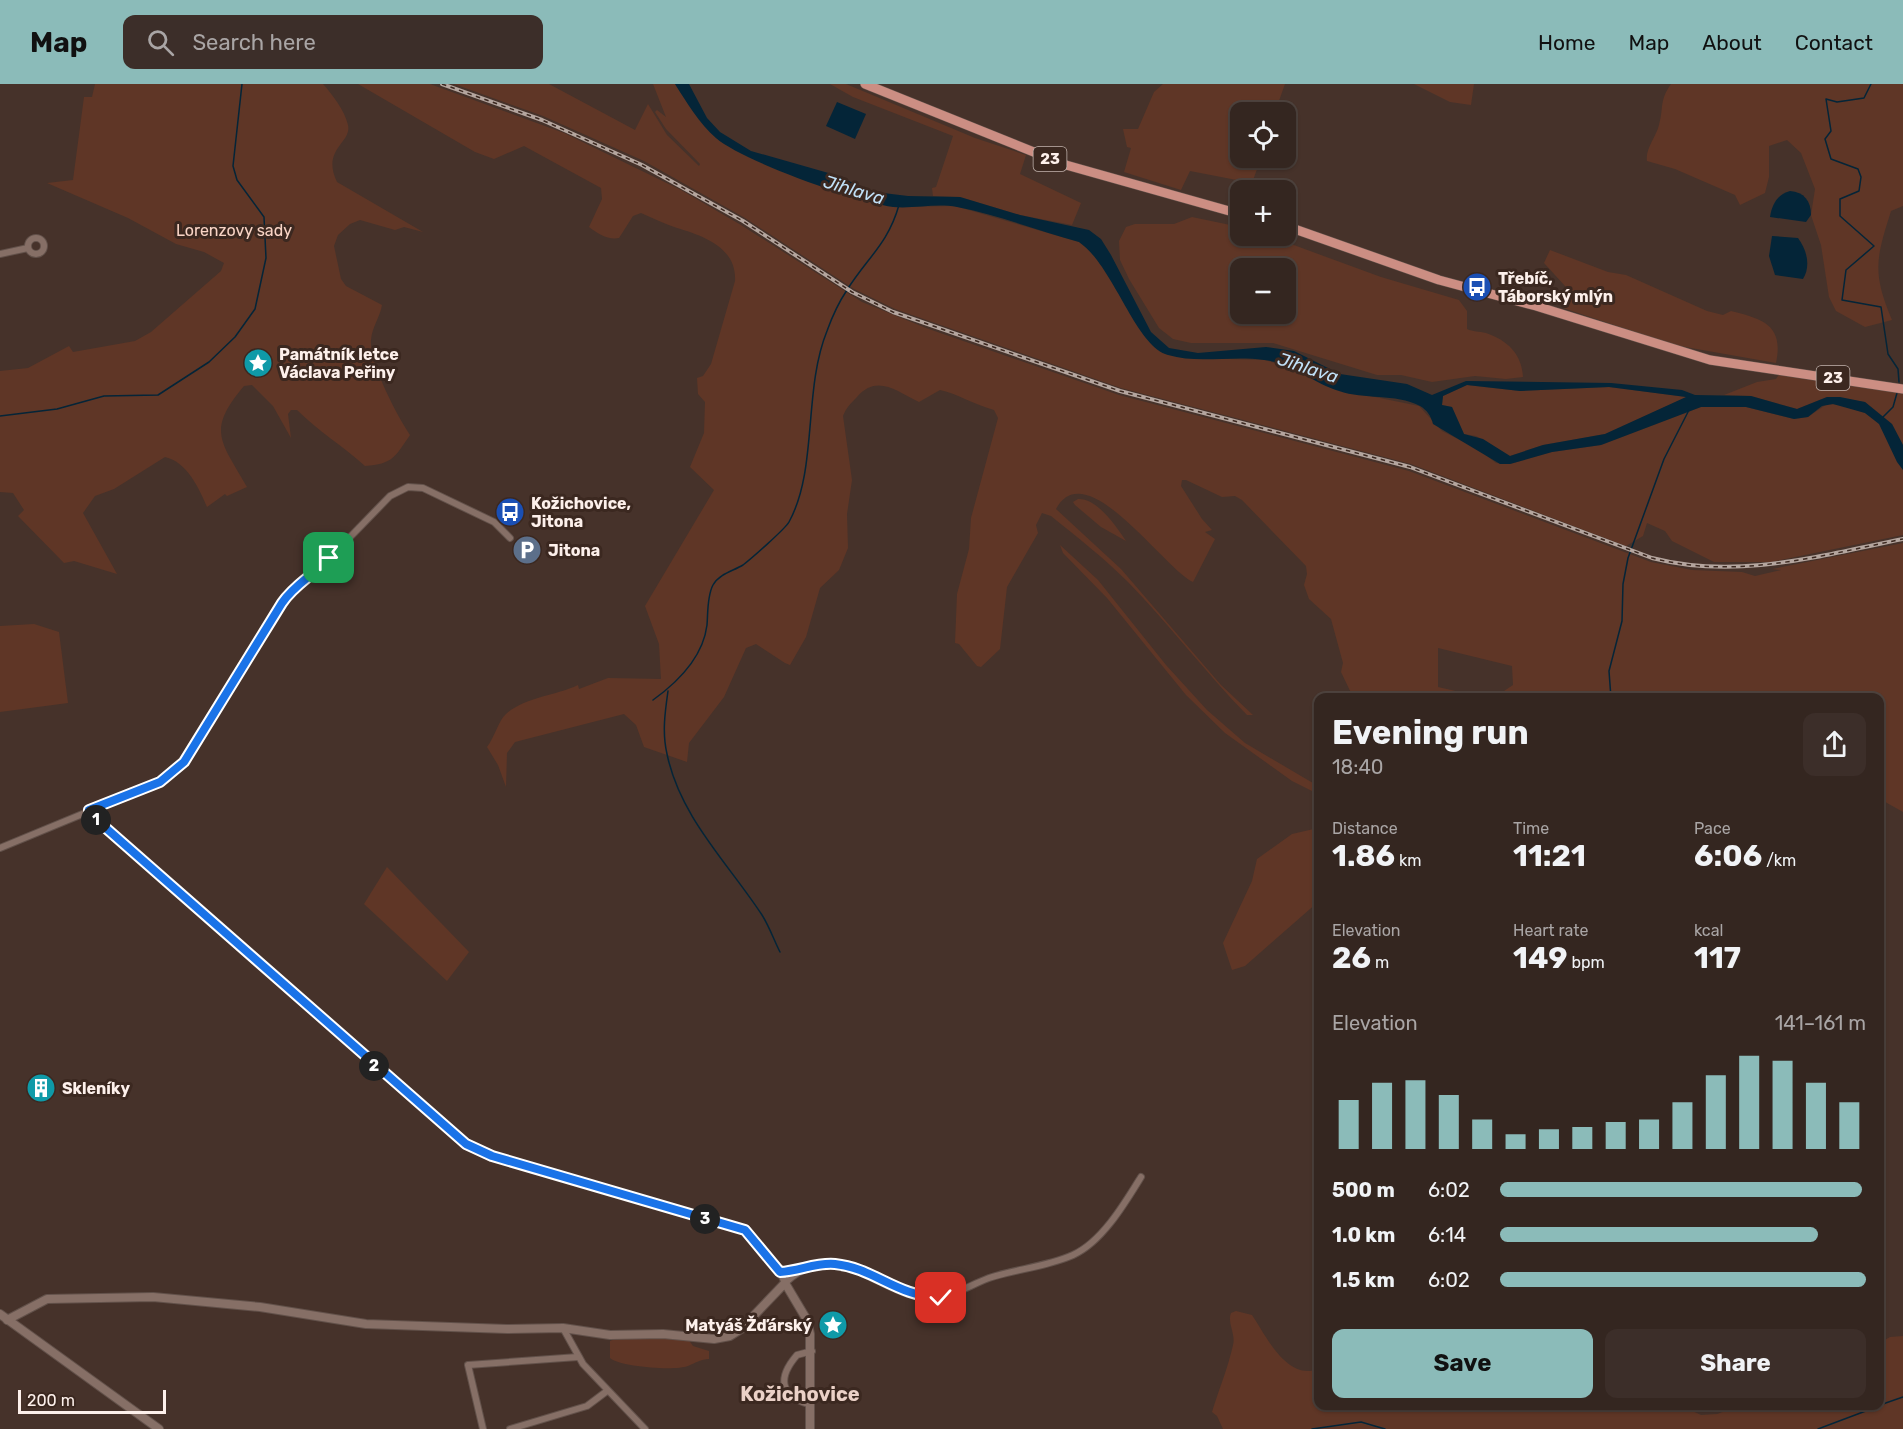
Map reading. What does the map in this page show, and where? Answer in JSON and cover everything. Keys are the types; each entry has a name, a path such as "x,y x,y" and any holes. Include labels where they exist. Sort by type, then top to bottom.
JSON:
{"main road":[{"name":"23","path":"866,84 1066,165 1230,211"},
{"name":"23","path":"1296,229 1449,283 1536,306 1710,360 1903,389"}],"street":[{"path":"0,254 28,248"},
{"path":"0,848 160,782 176,770 190,753 290,591 320,568 364,519 390,496 408,488 423,488 494,522 510,538"},
{"path":"89,810 123,844 466,1144 492,1156 745,1230 780,1272 807,1320 812,1351 808,1404 810,1429"},
{"path":"780,1272 798,1271 834,1263 863,1272 920,1297 941,1298 988,1279 1075,1254 1113,1222 1141,1177"},
{"path":"2,1319 47,1299 153,1297 260,1307 366,1324 495,1329 563,1328 610,1335 663,1334 714,1339 730,1336 741,1329 798,1271"},
{"path":"2,1319 159,1429"},
{"path":"563,1328 578,1357 607,1391 645,1429"},
{"path":"808,1404 792,1399 784,1387 784,1379 797,1355 812,1351"},
{"path":"483,1429 468,1365 578,1357"},
{"path":"510,1429 587,1406 607,1391"}],"green space":[{"name":"Lorenzovy sady","path":"95,84 323,84 341,109 348,125 346,137 338,148 333,162 337,182 423,232 404,227 395,230 360,220 350,224 338,235 334,246 341,279 346,286 382,305 371,340 374,361 385,389 410,435 397,454 388,461 365,466 297,410 291,410 288,414 291,438 273,406 252,385 244,386 232,401 221,426 225,447 247,487 227,496 225,494 207,507 186,470 180,464 165,457 114,489 95,496 83,513 117,574 74,561 64,563 18,516 24,510 13,493 0,492 0,371 28,368 69,346 73,352 135,341 151,332 221,271 224,263 204,252 176,244 128,218 47,183 73,180 84,97 92,97"},
{"path":"358,84 430,84 564,133 681,190 741,225 862,302 926,328 1119,395 1409,471 1651,562 1692,570 1742,572 1755,576 1781,570 1772,569 1903,543 1903,812 1884,801 1884,693 1501,693 1513,685 1512,666 1438,648 1438,687 1464,693 1351,693 1341,672 1343,663 1331,619 1309,599 1304,585 1307,574 1306,566 1242,500 1235,496 1222,497 1186,480 1182,480 1181,486 1202,519 1212,530 1205,532 1215,539 1193,582 1180,573 1105,504 1086,495 1069,496 1056,509 1121,569 1221,685 1253,715 1247,715 1119,573 1051,516 1042,513 1036,525 1038,533 1007,587 1000,649 981,667 977,666 959,644 955,643 957,594 969,549 971,518 998,418 994,410 940,390 919,402 895,390 879,386 864,390 843,416 852,480 847,514 848,548 839,570 820,588 806,637 790,665 756,644 746,648 724,697 689,743 687,762 644,747 636,725 624,714 515,742 507,753 506,787 498,765 487,747 503,717 514,708 578,685 579,689 608,678 661,679 659,644 645,606 714,490 690,467 704,433 705,402 698,394 697,378 703,376 711,364 735,281 731,260 717,245 698,235 641,213 633,216 619,238 607,237 589,227 602,199 601,188 524,146 494,159 475,152"},
{"path":"454,84 549,84 635,130 648,104 667,135 699,166 700,164 666,129 655,112 657,110 666,117 653,84 675,84 699,120 716,138 895,207 955,206 1079,242 1094,254 1146,337 1165,354 1196,358 1265,360 1298,370 1331,388 1419,406 1442,431 1478,449 1496,463 1510,464 1552,452 1601,445 1701,407 1746,407 1794,419 1808,417 1827,404 1842,405 1865,413 1880,424 1903,470 1903,535 1771,562 1714,562 1672,541 1665,531 1647,523 1643,536 1626,546 1411,464 1121,388 895,309 854,289 745,218 644,161 543,116"},
{"path":"830,84 846,84 975,138 1026,155 1020,174 1081,203 1072,225 1020,215 960,197 933,196 932,188 936,187 953,136 853,97"},
{"path":"1163,84 1285,84 1279,102 1230,102 1230,168 1257,168 1253,180 1236,180 1190,171 1181,190 1124,172 1131,148 1127,147 1123,129 1138,129 1154,92"},
{"path":"1414,84 1474,84 1471,105 1450,102"},
{"path":"1671,84 1903,84 1903,206 1891,211 1878,266 1881,289 1892,320 1865,327 1836,311 1829,297 1821,245 1811,215 1815,189 1801,153 1787,140 1769,146 1769,177 1765,193 1740,205 1735,195 1675,169 1647,161 1648,152 1659,125 1663,100"},
{"path":"1192,217 1230,225 1230,246 1296,246 1381,277 1459,300 1467,311 1467,329 1486,333 1507,344 1520,361 1523,377 1506,379 1475,376 1432,382 1401,375 1377,375 1273,343 1191,343 1173,339 1159,328 1120,260 1119,241 1126,227 1135,224 1174,224"},
{"path":"1550,250 1608,272 1626,275 1707,311 1723,315 1731,311 1761,321 1774,332 1777,340 1776,363 1674,345 1563,308 1565,286 1544,263"},
{"path":"1780,373 1903,392 1903,445 1892,424 1865,402 1827,397 1797,409 1751,396 1724,395 1757,382 1776,379"},
{"path":"1467,385 1520,391 1609,387 1687,397 1605,434 1543,445 1510,456 1476,436 1464,434 1452,407 1442,405 1443,396"},
{"path":"1078,499 1092,503 1099,508 1126,541 1101,527 1075,505 1073,502"},
{"path":"1060,545 1098,580 1166,665 1207,710 1245,743 1314,784 1314,792 1292,781 1225,733 1186,695 1107,598 1063,553"},
{"path":"34,624 59,632 68,703 0,712 0,626"},
{"path":"1314,829 1314,906 1245,966 1232,970 1223,943 1252,881 1257,859 1292,834"},
{"path":"387,867 469,952 447,981 364,904"},
{"path":"1236,1311 1252,1315 1287,1363 1297,1369 1314,1370 1314,1410 1690,1410 1701,1415 1717,1414 1728,1410 1884,1410 1884,1341 1890,1337 1903,1336 1903,1429 1223,1429 1217,1416 1212,1412 1233,1345 1231,1313"},
{"path":"615,1339 688,1339 693,1346 709,1351 709,1359 688,1366 660,1368 625,1364 610,1358 610,1341"}],"water":[{"name":"Jihlava","path":"675,84 689,84 707,118 720,132 751,151 832,174 875,192 908,196 960,197 1020,215 1089,230 1101,239 1111,255 1151,332 1169,348 1198,353 1266,347 1294,351 1340,374 1407,384 1432,395 1466,381 1611,383 1682,390 1695,395 1751,396 1797,409 1827,397 1840,397 1865,402 1892,424 1903,445 1903,470 1879,424 1865,413 1833,404 1822,406 1808,417 1794,419 1746,407 1701,407 1601,445 1552,452 1510,464 1500,464 1433,424 1425,409 1410,402 1349,394 1274,362 1252,359 1191,359 1168,355 1156,349 1145,337 1092,253 1079,242 957,207 893,207 876,204 774,169 716,138 699,119","holes":["1467,385 1520,391 1609,387 1686,397 1605,434 1543,445 1510,456 1483,439 1464,434 1452,407 1442,405 1443,396"]},
{"path":"837,102 866,114 855,139 826,126"},
{"path":"1790,191 1803,195 1810,205 1811,215 1806,222 1770,217 1776,200 1782,194"},
{"path":"1772,236 1798,238 1807,258 1807,269 1803,279 1775,275 1769,256"}],"waterway":[{"path":"0,416 57,409 104,396 158,395 209,362 235,337 255,309 266,258 264,217 237,180 233,166 242,84"},
{"path":"1871,84 1864,98 1837,102 1826,99 1831,131 1825,139 1831,159 1858,169 1861,177 1859,191 1840,199 1840,216 1874,246 1846,270 1842,300 1881,307 1888,354 1898,369 1899,382"},
{"path":"653,700 680,677 695,658 705,637 710,594 716,581 722,575 747,562 789,522 804,478 815,378 827,331 844,295 883,241 899,205"},
{"path":"1883,417 1893,407 1897,393"},
{"path":"1611,693 1609,671 1622,621 1623,584 1628,558 1664,459 1689,410"},
{"path":"668,691 664,722 665,746 673,777 694,819 762,915 780,952"},
{"path":"1884,1404 1903,1397"},
{"path":"1818,1429 1868,1410"},
{"path":"1312,1429 1361,1422 1385,1429"}],"railway":[{"path":"442,84 542,120 642,165 743,221 852,292 893,312 1120,391 1410,467 1652,558 1715,567 1747,566 1809,558 1903,539"}],"place":[{"name":"Třebíč, Táborský mlýn","path":"1477,287"},
{"name":"Památník letce Václava Peřiny","path":"258,363"},
{"name":"Kožichovice, Jitona","path":"510,512"},
{"name":"Jitona","path":"527,550"},
{"name":"Skleníky","path":"41,1088"},
{"name":"Matyáš Žďárský","path":"833,1325"}],"district":[{"name":"Kožichovice","path":"800,1394"}],"route":[{"path":"329,558 313,574 295,586 282,603 184,762 160,782 89,810 99,822 173,888 455,1137 466,1144 492,1156 745,1230 780,1272 798,1271 834,1263 863,1272 920,1297 941,1298"}]}
